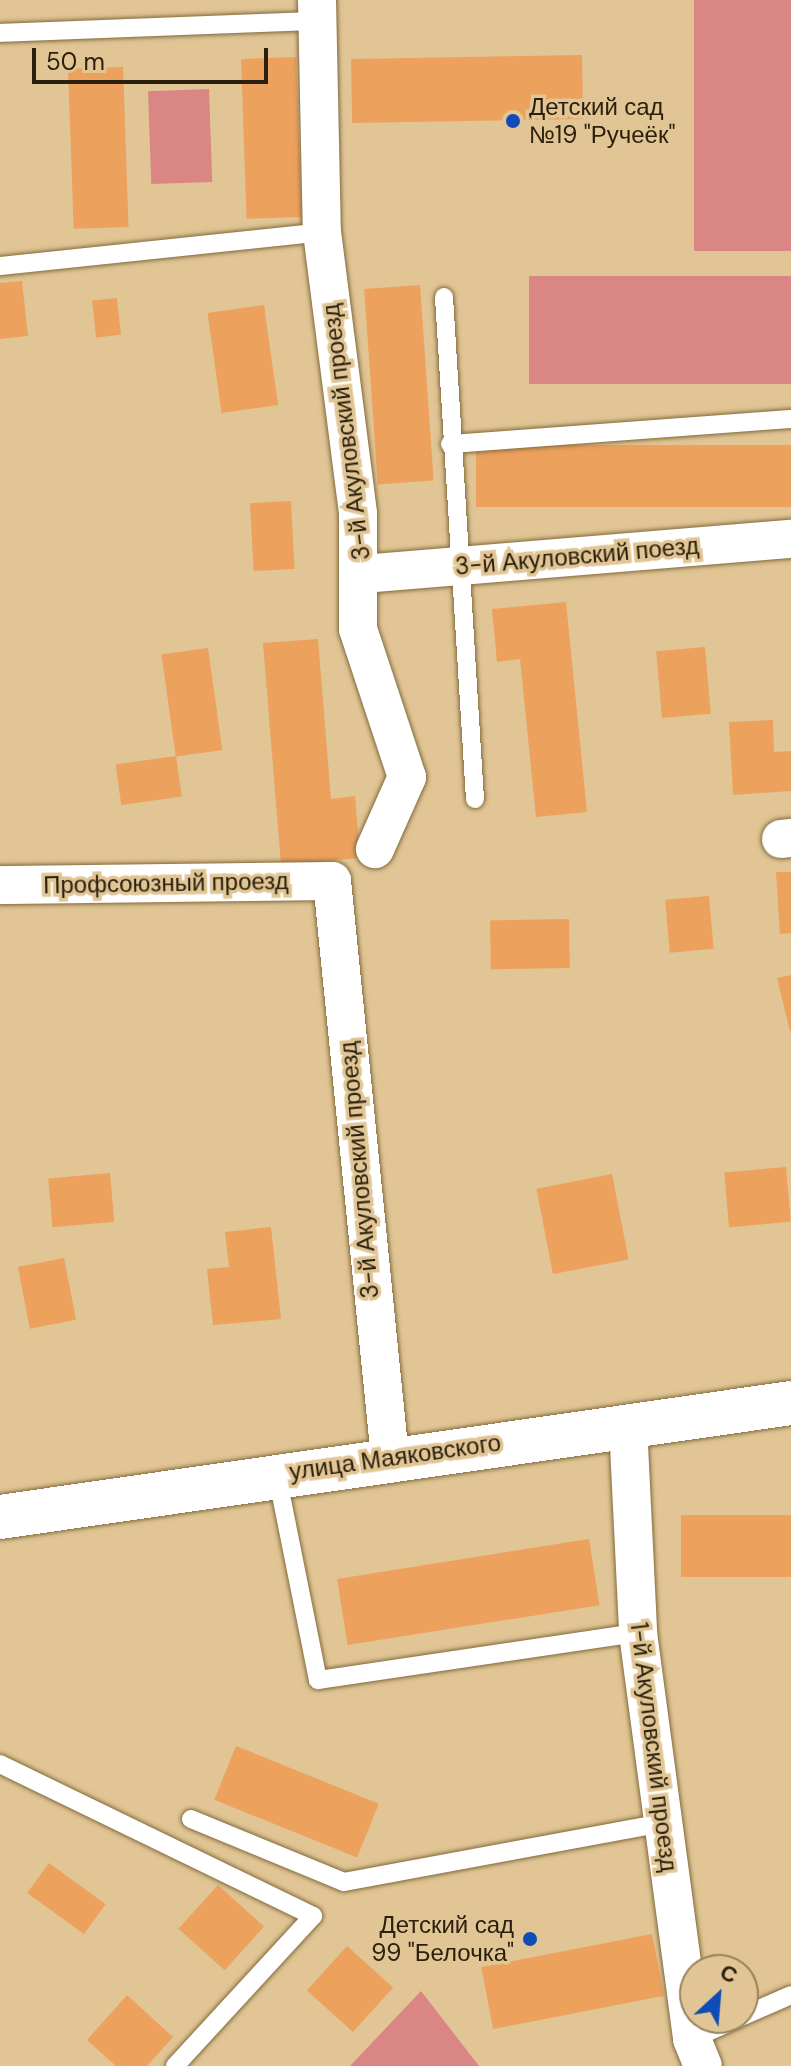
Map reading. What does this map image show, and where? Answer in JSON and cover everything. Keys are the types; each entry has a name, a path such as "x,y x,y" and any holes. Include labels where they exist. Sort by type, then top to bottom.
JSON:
{"street":[{"name":"3-й Акуловский проезд","path":"317,10 322,232 363,574 358,629 407,777 375,849"},
{"name":"3-й Акуловский поезд","path":"363,574 791,539"},
{"name":"3-й Акуловский проезд","path":"332,881 390,1458"},
{"name":"Профсоюзный проезд","path":"0,885 332,881"},
{"name":"улица Маяковского","path":"0,1517 277,1473 791,1403"},
{"name":"1-й Акуловский проезд","path":"628,1425 638,1633 698,2052"}],"lane":[{"path":"0,33 317,10"},
{"path":"0,266 322,232"},
{"path":"444,297 456,566 475,799"},
{"path":"450,444 791,419"},
{"path":"277,1473 318,1680 638,1633"},
{"path":"0,1764 313,1916 175,2066"},
{"path":"191,1819 344,1882 663,1823"},
{"path":"759,2009 791,1995"},
{"path":"698,2052 720,2034"}],"shaded area":[{"path":"694,0 791,0 791,251 694,251"},
{"path":"209,89 212,182 151,184 148,91"},
{"path":"529,276 791,276 791,384 529,384"},
{"path":"421,1991 479,2066 350,2066"}],"building":[{"path":"582,55 583,119 352,123 351,59"},
{"path":"296,57 302,217 247,219 241,59"},
{"path":"123,67 129,227 74,229 68,69"},
{"path":"22,281 28,336 0,339 0,283"},
{"path":"420,285 434,481 378,484 364,289"},
{"path":"117,298 121,335 96,337 92,301"},
{"path":"264,305 278,405 222,413 208,313"},
{"path":"476,445 791,445 791,507 476,507"},
{"path":"291,501 295,569 254,571 250,503"},
{"path":"566,602 587,812 536,817 520,659 497,662 492,609"},
{"path":"318,639 331,799 355,796 360,858 281,865 263,643"},
{"path":"705,647 711,714 662,718 656,651"},
{"path":"208,648 222,750 176,757 161,655"},
{"path":"773,720 774,752 791,751 791,791 733,795 729,722"},
{"path":"176,756 182,797 121,805 116,764"},
{"path":"776,872 791,872 791,933 780,934"},
{"path":"709,896 714,949 670,953 665,900"},
{"path":"569,919 570,968 491,969 490,920"},
{"path":"791,975 791,1031 790,1031 777,978"},
{"path":"786,1167 791,1222 729,1227 724,1172"},
{"path":"110,1173 114,1222 53,1227 48,1178"},
{"path":"612,1174 629,1259 553,1274 536,1189"},
{"path":"271,1227 281,1319 213,1325 207,1269 229,1267 225,1232"},
{"path":"64,1258 76,1320 30,1329 18,1267"},
{"path":"681,1515 791,1515 791,1577 681,1577"},
{"path":"589,1539 599,1605 348,1645 337,1579"},
{"path":"236,1746 379,1804 357,1857 214,1800"},
{"path":"49,1863 106,1904 84,1934 27,1893"},
{"path":"218,1885 264,1926 225,1970 179,1929"},
{"path":"652,1934 664,1996 493,2029 481,1967"},
{"path":"347,1946 393,1987 353,2032 307,1991"},
{"path":"127,1995 173,2037 147,2066 116,2066 87,2040"}],"place":[{"name":"Детский сад №19 \"Ручеёк\"","path":"513,121"},
{"name":"Детский сад 99 \"Белочка\"","path":"530,1939"}]}
